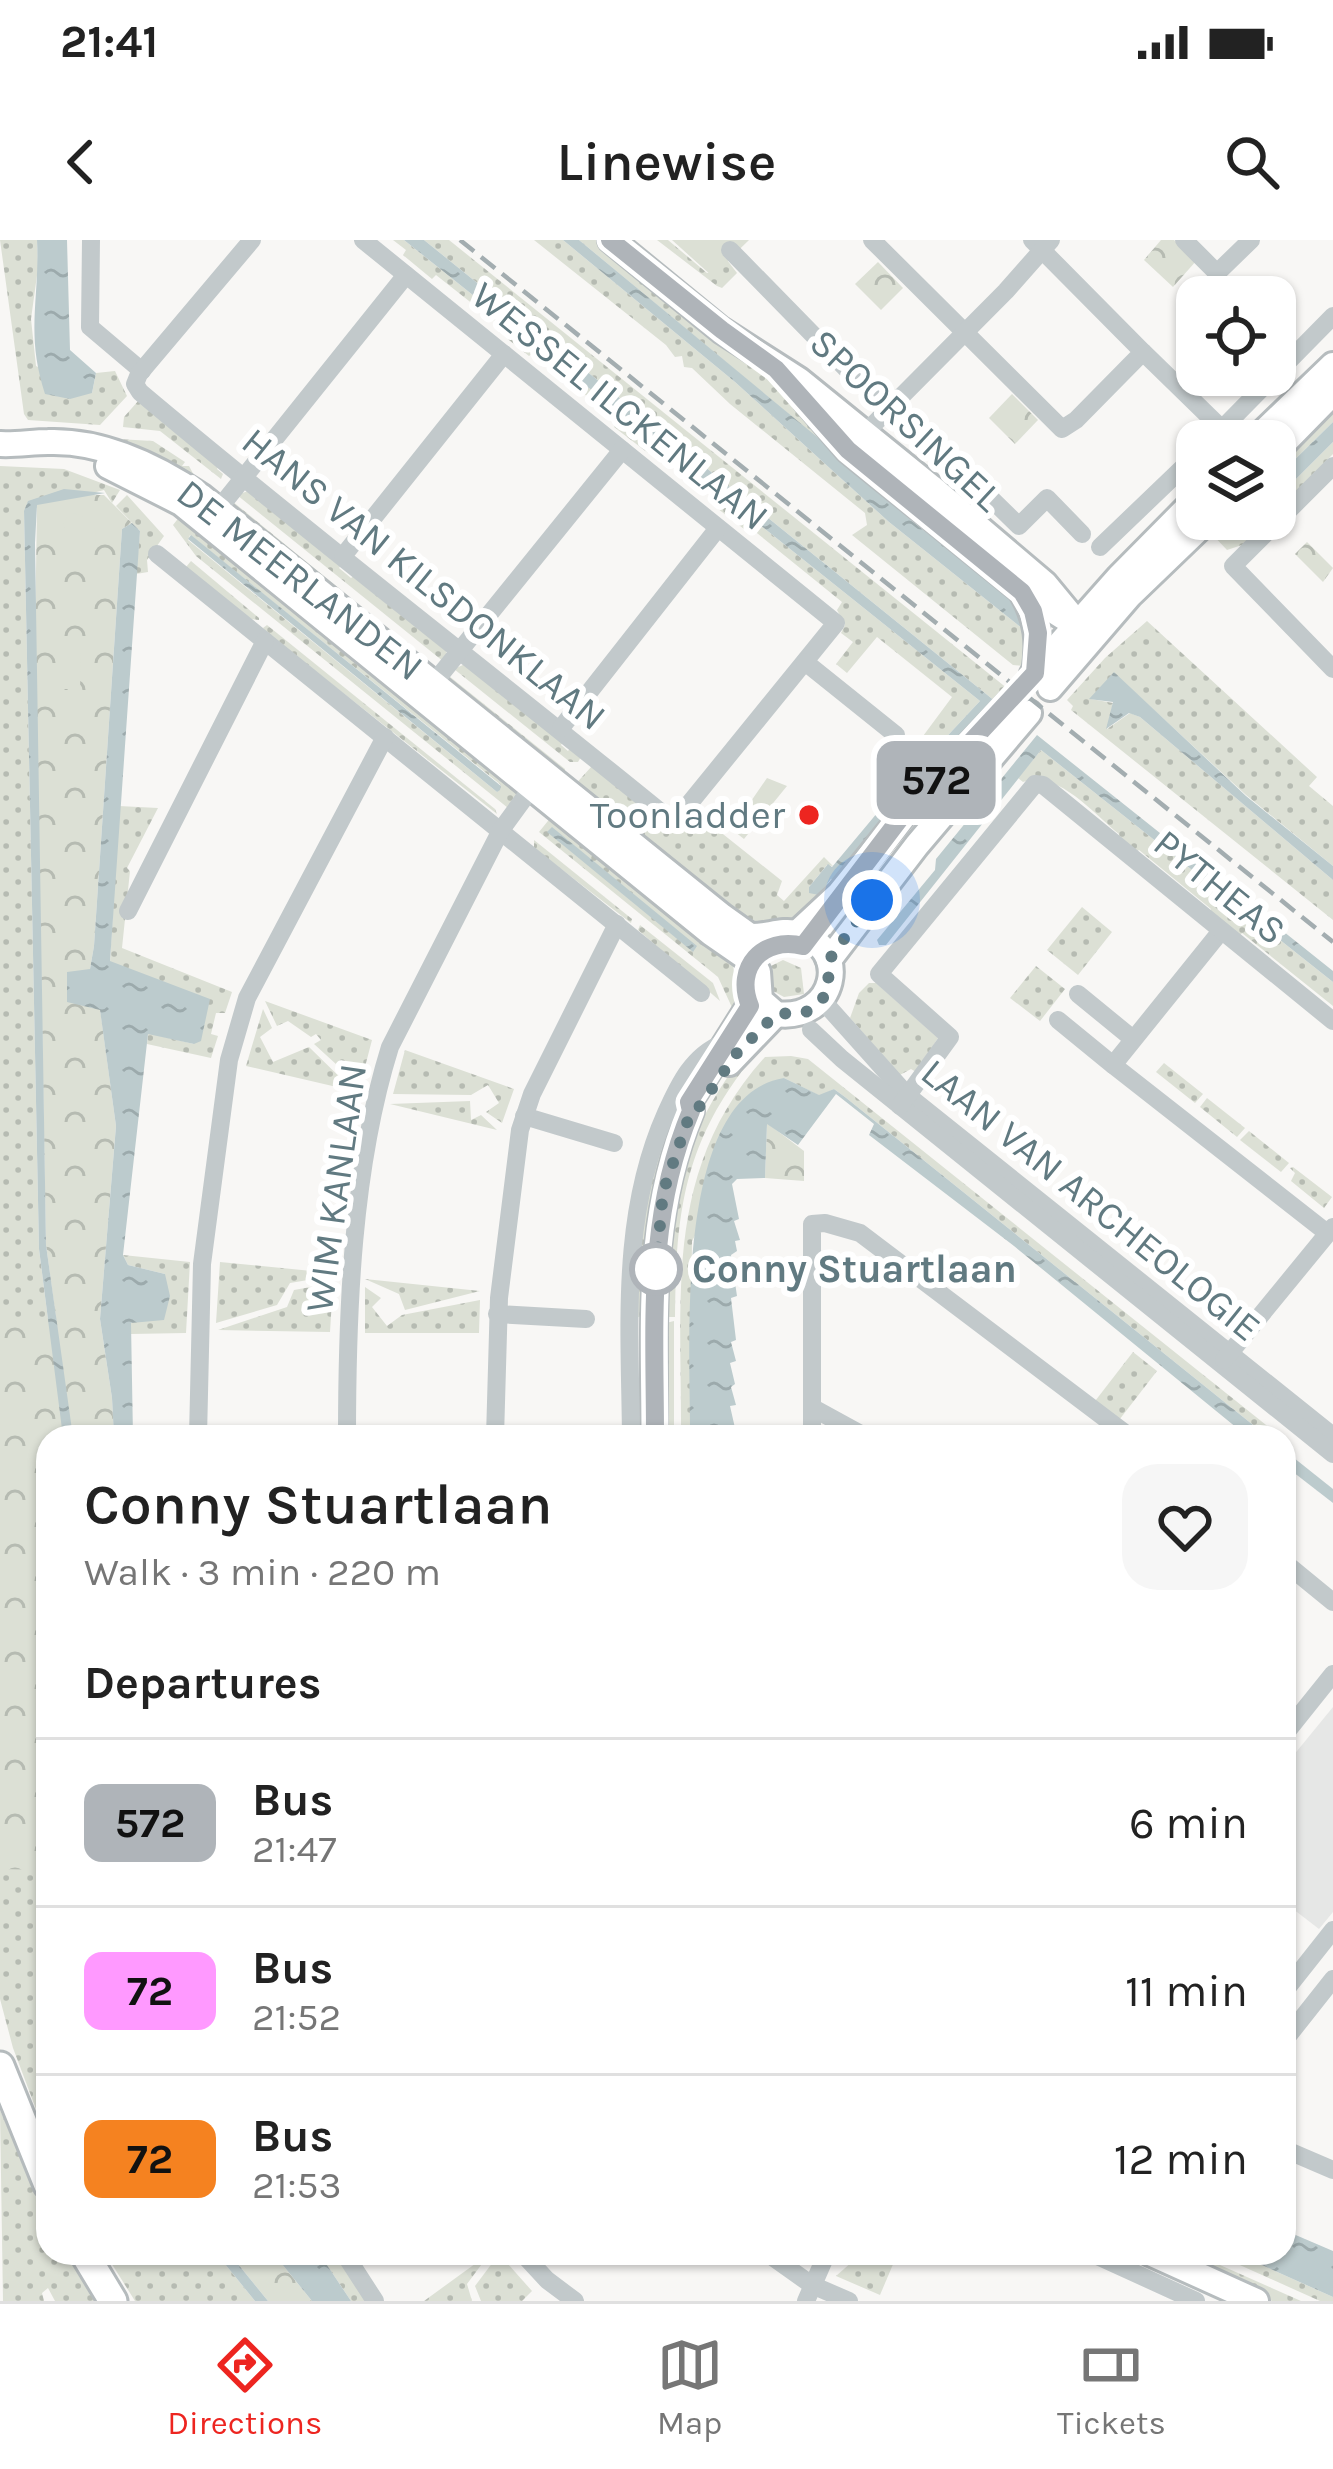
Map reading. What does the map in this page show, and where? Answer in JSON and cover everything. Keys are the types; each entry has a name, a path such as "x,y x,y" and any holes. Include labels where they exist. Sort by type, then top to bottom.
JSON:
{"highway":[{"path":"0,2066 36,2156"},
{"path":"91,2265 112,2301"}],"main road":[{"name":"SPOORSINGEL","path":"611,240 776,369 856,442 1078,624"},
{"path":"1276,420 1333,365"},
{"path":"1296,431 1333,393"},
{"name":"DE MEERLANDEN","path":"0,445 68,443 144,463 192,490 211,518 537,781 712,934 752,956"},
{"path":"1039,678 1078,624 1096,620 1176,524"},
{"path":"1039,678 1072,661 1125,586 1183,540"},
{"path":"1039,678 1034,588 1086,592 1125,586"},
{"path":"1072,661 1078,624"},
{"path":"655,1425 658,1230 669,1169 691,1111 689,1102 723,1043 765,1014 806,1012 822,1000 828,988 829,960 1020,706 902,816 804,939 752,956 745,992 765,1014 811,1030"},
{"name":"DE MEERLANDEN","path":"537,781 750,936 752,956"},
{"path":"804,939 829,960"},
{"path":"804,939 818,964 817,989 822,1000"},
{"path":"691,1111 700,1106 765,1014"},
{"path":"1176,2265 1256,2301"}],"street":[{"name":"HANS VAN KILSDONKLAAN","path":"91,240 90,327 138,377 243,479 561,728 668,818 676,820 806,662"},
{"path":"138,377 253,240"},
{"name":"WESSEL ILCKENLAAN","path":"363,240 836,623 806,662"},
{"path":"872,240 1062,428 1076,420 1143,352"},
{"path":"1184,240 1217,273 1251,240"},
{"path":"856,442 966,331 1042,243 1203,420"},
{"name":"SPOORSINGEL","path":"730,250 867,389 894,404 1019,526 1047,498 1082,533"},
{"path":"211,518 406,275"},
{"path":"1231,420 1333,316"},
{"path":"344,556 504,354"},
{"path":"427,692 622,451"},
{"path":"1333,466 1233,566 1333,669"},
{"path":"1100,547 1176,474"},
{"path":"561,728 718,528"},
{"path":"158,554 701,993"},
{"path":"128,911 265,641"},
{"path":"806,662 896,736"},
{"path":"198,1425 202,1264 229,1060 247,998 385,737"},
{"name":"WIM KANLAAN","path":"347,1425 350,1306 373,1107 390,1047 501,830 537,781"},
{"name":"PYTHEAS","path":"904,1100 950,1037 878,974 1035,784 1043,785 1333,1021"},
{"path":"495,1425 497,1314 524,1116 617,924"},
{"path":"1112,1065 1221,931"},
{"path":"1078,994 1133,1039"},
{"name":"LAAN VAN ARCHEOLOGIE","path":"822,1000 904,1100"},
{"path":"1058,1020 1329,1230"},
{"name":"LAAN VAN ARCHEOLOGIE","path":"811,1030 1225,1359 1333,1454"},
{"path":"631,1425 630,1261 636,1209 650,1155 680,1082 704,1051 723,1043"},
{"path":"524,1116 614,1143"},
{"path":"812,1425 812,1224 825,1223 860,1233 1114,1425"},
{"path":"1329,1230 1324,1247 1333,1254"},
{"path":"1225,1359 1329,1230"},
{"path":"497,1314 586,1319"},
{"name":"LAAN VAN ARCHEOLOGIE","path":"1225,1359 1333,1436"},
{"path":"813,1408 844,1425"},
{"path":"1296,1572 1333,1602"},
{"path":"1296,1720 1333,1673"},
{"path":"1296,1976 1333,1930"},
{"path":"1296,2026 1333,1979"},
{"path":"1296,2154 1333,2170"},
{"path":"352,2265 375,2301"},
{"path":"533,2265 575,2301"},
{"path":"779,2265 809,2293 849,2301"},
{"path":"809,2293 822,2265"},
{"path":"1116,2265 1196,2301"}],"shaded area":[{"path":"1333,1707 1333,1912 1319,1929 1296,1911 1296,1752"}],"green space":[{"path":"0,240 37,240 31,319 36,366 92,393 96,373 115,371 127,396 100,425 28,420 24,414"},
{"path":"393,240 404,240 980,701 893,794 886,786 952,697 877,637 847,673 836,664 853,642 841,633 845,625 837,610 842,602 747,525 744,529 713,505 716,499 653,448 648,453 614,427 618,421 499,332 502,327 436,275 432,279"},
{"path":"424,240 449,240 1008,689 996,702"},
{"path":"534,240 563,240 735,382 889,522 1023,629 1030,636 1024,666 1013,665 852,535 867,525 865,513 692,368 684,367 682,356 675,357"},
{"path":"579,240 600,240 791,394 851,466"},
{"path":"657,240 668,240 707,273 727,260 737,273 722,288 717,286"},
{"path":"672,240 749,240 712,276"},
{"path":"1161,240 1174,240 1197,260 1183,276 1176,276 1173,287 1144,260"},
{"path":"878,262 903,288 881,310 855,284"},
{"path":"1012,394 1038,420 1015,444 989,418"},
{"path":"139,400 220,464 221,479 160,431 123,427 124,417"},
{"path":"1333,405 1333,422 1296,458 1296,442"},
{"path":"64,436 153,441 185,462 182,466 189,466 196,479"},
{"path":"1333,442 1333,454 1296,491 1296,479"},
{"path":"0,466 64,469 120,490 112,503 104,490 24,511 39,1249 61,1425 36,1425 36,2109 0,1999"},
{"path":"248,491 344,562 339,568 351,578 357,574 445,646 444,662 237,495"},
{"path":"78,495 104,495 132,523 122,529 94,946 90,969 67,1001 100,1009 116,1126 100,1319 113,1425 36,1425 36,1870 0,1869 0,1320 56,1318 46,1245 37,506"},
{"path":"127,495 164,536 147,560 148,572 136,574 140,531 116,506"},
{"path":"232,501 439,670 231,509"},
{"path":"184,511 520,791 508,808 196,556 173,525","holes":["190,535 501,785 497,792 188,540"]},
{"path":"69,513 92,524 93,548 79,548 66,535 63,524"},
{"path":"1218,540 1247,540 1242,545 1227,550"},
{"path":"1307,542 1333,568 1323,582 1295,554"},
{"path":"191,561 259,620 251,619 186,567"},
{"path":"1147,621 1317,777 1309,786 1333,806 1333,866 1246,795 1114,673 1091,699 1113,703 1107,729 1130,713 1140,717 1333,880 1333,920 1071,710 1067,700"},
{"path":"267,625 497,814 268,634 263,628"},
{"path":"61,652 81,652 80,689 61,689"},
{"path":"465,664 565,739 561,745 568,751 572,746 582,755 578,762 570,762 454,669"},
{"path":"446,678 565,769 565,780"},
{"path":"1041,750 1333,982 1333,1006 1242,933 1239,937 1209,914 1211,909 1139,850 1135,853 1062,787 1018,778"},
{"path":"592,766 666,826 694,811 782,881 777,895 784,901 824,857 833,866 827,865 809,887 810,893 839,878 804,920 753,929 572,788"},
{"path":"767,778 787,786 744,839 725,824 747,807"},
{"path":"119,806 158,808 127,868 122,948 232,992 225,1013 216,1013 211,1034 218,1036 211,1058 147,1044 148,1033 194,1044 110,962"},
{"path":"556,811 733,965 740,1013 735,1014 718,977 539,832"},
{"path":"534,840 632,919 631,923 534,848"},
{"path":"1082,907 1112,932 1078,975 1047,950"},
{"path":"640,925 713,983 720,1001 638,930"},
{"path":"783,960 801,968 804,994 784,997 773,991 769,967"},
{"path":"1036,966 1065,989 1040,1021 1010,998"},
{"path":"876,983 938,1038 916,1072 911,1069 900,1075 850,1018 859,993"},
{"path":"265,1001 372,1040 360,1086 314,1044 321,1040 316,1034 311,1037 288,1021 277,1026"},
{"path":"263,1009 272,1028 260,1037 273,1062 309,1047 354,1091 246,1066"},
{"path":"405,1050 514,1089 502,1123 486,1112 499,1103 488,1085 471,1095 393,1094"},
{"path":"746,1051 753,1057 712,1119 688,1179 678,1244 675,1317 667,1317 667,1245 677,1185 711,1103"},
{"path":"765,1057 808,1059 1266,1425 1253,1425 834,1089 820,1096 784,1078 692,1241 690,1425 681,1425 681,1284 694,1189 709,1144 732,1100"},
{"path":"1164,1063 1203,1094 1195,1103 1156,1072"},
{"path":"696,1071 667,1143 648,1317 636,1317 636,1269 657,1146"},
{"path":"1207,1098 1245,1128 1237,1137 1200,1107"},
{"path":"470,1101 471,1120 481,1115 497,1130 390,1104"},
{"path":"767,1123 804,1151 804,1181 765,1178"},
{"path":"1249,1131 1289,1163 1281,1172 1240,1140"},
{"path":"1293,1167 1332,1197 1324,1208 1291,1181"},
{"path":"123,1255 190,1262 186,1333 131,1334 131,1323 165,1274 128,1265"},
{"path":"220,1262 332,1276 290,1283 277,1305 216,1323"},
{"path":"365,1279 480,1291 405,1310 399,1294"},
{"path":"333,1283 330,1332 218,1330 287,1307 294,1290"},
{"path":"365,1287 381,1298 372,1307 387,1326 402,1315 480,1300 479,1333 365,1333"},
{"path":"674,1321 674,1425 661,1425 662,1324"},
{"path":"1133,1352 1157,1371 1116,1424 1092,1405"},
{"path":"0,2110 36,2192 36,2265 74,2265 96,2301 55,2301 48,2288 42,2293 44,2301 3,2301"},
{"path":"112,2265 226,2265 255,2301 135,2301"},
{"path":"239,2265 283,2265 312,2301 268,2301"},
{"path":"327,2265 345,2265 368,2301 351,2301"},
{"path":"474,2265 481,2265 467,2284 472,2301 424,2301"},
{"path":"491,2265 509,2265 532,2291 522,2301 481,2301 475,2286"},
{"path":"848,2265 893,2265 880,2295 836,2276"},
{"path":"1190,2265 1220,2265 1301,2301 1272,2301"},
{"path":"1240,2265 1262,2265 1333,2297 1333,2301 1320,2301"}],"water":[{"path":"37,240 67,240 70,350 96,373 92,393 70,399 45,394 34,334"},
{"path":"404,240 424,240 996,702 819,895 809,893 809,887 828,864 832,867 980,701"},
{"path":"563,240 579,240 984,576 1029,622 1023,629 889,522 735,382"},
{"path":"1333,422 1333,442 1296,479 1296,458"},
{"path":"64,489 105,493 37,505 35,543 46,1245 71,1425 61,1425 39,1249 24,511 28,501"},
{"path":"132,523 140,531 110,961 210,999 201,1041 194,1044 148,1034 123,1255 128,1265 165,1274 170,1296 164,1320 131,1323 133,1425 113,1425 100,1319 116,1126 100,1010 67,1002 67,972 90,969 94,946 122,529"},
{"path":"191,535 501,786 500,790 188,539"},
{"path":"1114,672 1246,796 1333,866 1333,880 1140,717 1129,713 1106,729 1113,702 1089,699"},
{"path":"1037,735 1333,971 1333,982 1041,750 886,945 879,945 877,940 935,870 936,859"},
{"path":"552,827 697,946 693,952 547,832"},
{"path":"784,1078 819,1095 834,1089 1253,1425 1233,1425 869,1135 874,1124 836,1094 798,1145 767,1124 765,1178 737,1179 732,1184 740,1240 735,1241 737,1251 731,1255 737,1296 731,1298 736,1340 731,1342 736,1361 730,1363 734,1425 690,1425 695,1232 705,1177 722,1130 748,1095"},
{"path":"1296,1460 1333,1489 1333,1503 1296,1474"},
{"path":"1296,2235 1333,2251 1333,2297 1262,2265 1296,2265"},
{"path":"226,2265 239,2265 268,2301 255,2301"},
{"path":"283,2265 327,2265 351,2301 312,2301"}],"railway":[{"path":"460,240 1333,942"}],"bus line":[{"name":"572","path":"610,240 776,369 848,450 1022,592 1038,633 1035,673 902,816 810,938 803,946 770,946 752,961 745,985 750,1006 689,1102 691,1111 663,1192 656,1243 655,1425"}],"place":[{"name":"Toonladder","path":"809,815"},
{"name":"Conny Stuartlaan","path":"656,1269"}],"route":[{"path":"656,1269 663,1192 691,1111 700,1106 736,1054 776,1014 806,1012 822,1000 828,988 829,960 872,900"}]}
